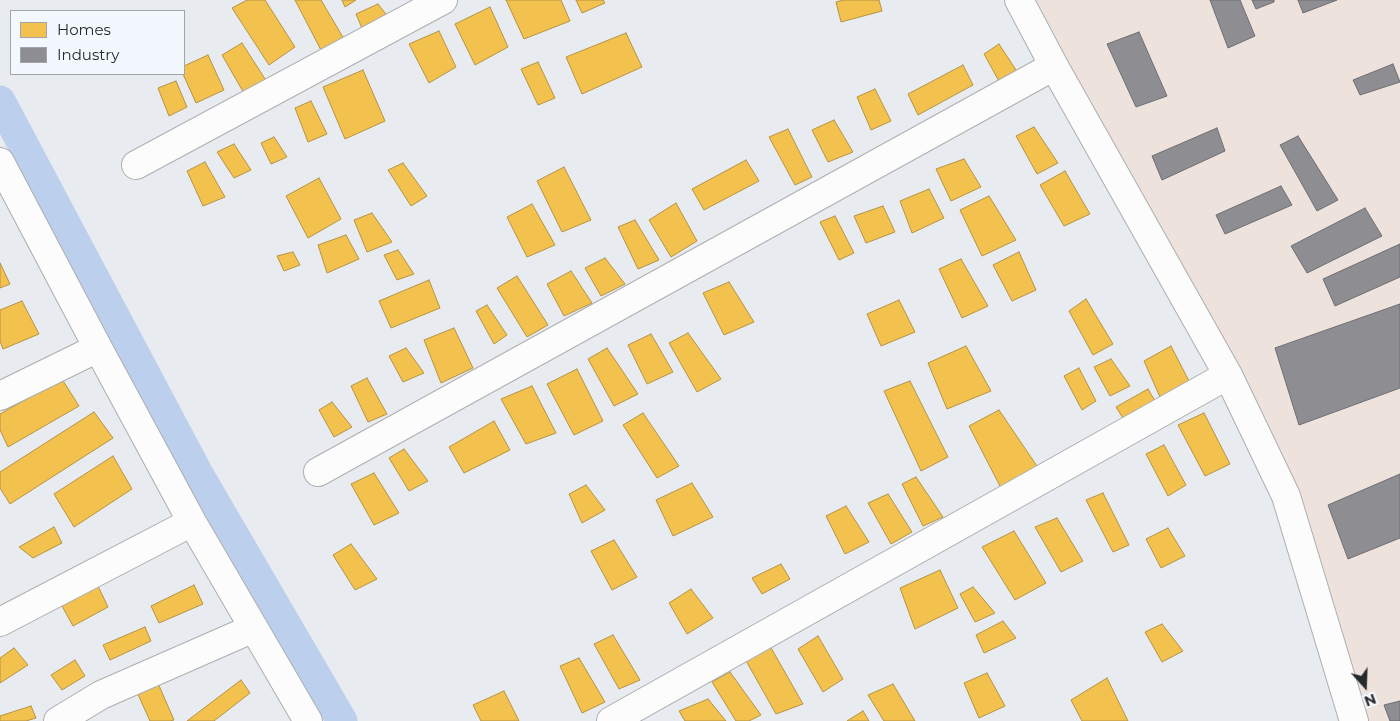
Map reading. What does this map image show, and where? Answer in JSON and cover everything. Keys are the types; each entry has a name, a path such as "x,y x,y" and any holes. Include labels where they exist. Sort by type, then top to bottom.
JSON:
{"street":[{"path":"136,165 443,0"},
{"path":"1019,0 1054,66 1228,375 1286,496 1351,720"},
{"path":"318,472 1054,66"},
{"path":"3,172 192,522 308,721"},
{"path":"0,396 98,348"},
{"path":"611,721 1228,375"},
{"path":"0,622 192,522"},
{"path":"58,721 101,695 254,628"}],"shaded area":[{"path":"1030,0 1400,0 1400,721 1367,721 1292,494"}],"building: Homes":[{"path":"247,0 265,0 295,47 269,65 232,8"},
{"path":"295,0 321,0 344,39 322,52"},
{"path":"342,0 356,0 345,7"},
{"path":"506,0 561,0 570,21 524,39"},
{"path":"576,0 603,0 605,3 582,13"},
{"path":"843,0 879,0 882,11 841,22 836,2"},
{"path":"378,4 389,18 364,33 356,14"},
{"path":"490,7 508,47 475,65 455,24"},
{"path":"439,31 456,67 429,83 409,44"},
{"path":"626,33 642,67 582,94 566,57"},
{"path":"242,43 267,82 245,95 222,55"},
{"path":"999,44 1018,73 1000,83 984,54"},
{"path":"208,55 224,90 196,103 183,75 185,75 185,66"},
{"path":"538,62 555,98 538,105 521,69"},
{"path":"963,65 973,85 918,115 908,94"},
{"path":"363,70 385,121 345,139 323,87"},
{"path":"176,81 187,107 169,116 158,88"},
{"path":"875,89 891,121 871,130 857,97"},
{"path":"311,101 327,134 308,142 295,108"},
{"path":"834,120 853,152 828,162 812,130"},
{"path":"1034,127 1058,163 1037,174 1016,136"},
{"path":"788,129 812,177 795,185 769,137"},
{"path":"274,137 287,157 271,164 261,143"},
{"path":"234,144 251,170 234,178 217,152"},
{"path":"964,159 981,187 951,201 936,169"},
{"path":"746,160 759,181 704,210 692,189"},
{"path":"205,162 225,197 203,206 187,171"},
{"path":"403,163 427,196 411,206 388,170"},
{"path":"564,167 591,220 562,232 537,181"},
{"path":"1065,171 1090,214 1064,226 1040,185"},
{"path":"319,178 341,219 308,238 286,196"},
{"path":"929,189 944,218 912,233 900,201"},
{"path":"989,196 1016,240 982,256 960,210"},
{"path":"676,203 697,241 671,257 649,220"},
{"path":"532,204 555,245 527,257 507,217"},
{"path":"883,206 895,232 866,243 854,216"},
{"path":"372,213 392,242 367,252 354,220"},
{"path":"835,216 854,253 839,260 820,222"},
{"path":"635,220 659,260 638,269 618,227"},
{"path":"346,235 359,259 327,273 318,245"},
{"path":"398,250 414,274 397,280 384,255"},
{"path":"293,252 300,265 284,271 277,256"},
{"path":"1019,252 1036,290 1012,301 993,265"},
{"path":"605,258 625,284 601,296 585,268"},
{"path":"961,259 988,306 962,318 939,269"},
{"path":"0,263 10,284 0,288"},
{"path":"571,271 592,303 564,316 547,284"},
{"path":"517,276 548,325 527,337 497,288"},
{"path":"429,280 440,308 391,328 379,301"},
{"path":"729,282 754,322 724,335 703,293"},
{"path":"1086,299 1113,344 1093,355 1069,311"},
{"path":"899,300 915,332 881,346 867,314"},
{"path":"22,301 39,334 3,349 0,341 0,310"},
{"path":"487,305 507,335 494,344 476,311"},
{"path":"454,328 473,368 441,383 424,340"},
{"path":"688,333 721,379 697,392 669,343"},
{"path":"651,334 673,372 647,384 628,345"},
{"path":"966,346 991,391 947,409 928,363"},
{"path":"1171,346 1190,383 1160,397 1144,361"},
{"path":"406,348 424,373 403,382 389,356"},
{"path":"607,348 638,394 614,406 588,359"},
{"path":"1111,359 1130,386 1110,396 1094,367"},
{"path":"1079,368 1096,401 1082,410 1064,376"},
{"path":"577,369 603,421 574,435 547,384"},
{"path":"367,378 387,414 368,422 351,386"},
{"path":"62,379 79,406 8,447 0,430 0,414"},
{"path":"910,381 948,457 921,471 884,391"},
{"path":"532,386 556,433 526,444 501,399"},
{"path":"1148,389 1158,406 1126,423 1116,407"},
{"path":"332,402 352,427 334,437 319,410"},
{"path":"999,410 1039,469 1001,488 969,426"},
{"path":"94,412 113,438 10,504 0,488 0,472"},
{"path":"643,413 679,466 657,478 623,425"},
{"path":"1204,413 1230,464 1205,476 1178,425"},
{"path":"494,421 510,450 464,473 449,447"},
{"path":"1164,445 1186,485 1168,496 1146,454"},
{"path":"404,449 428,481 409,491 389,458"},
{"path":"113,456 132,489 74,527 54,494"},
{"path":"374,473 399,513 374,525 351,484"},
{"path":"916,477 943,517 923,526 902,484"},
{"path":"692,483 713,517 673,536 656,500"},
{"path":"586,485 605,510 582,523 569,494"},
{"path":"1103,493 1129,545 1113,552 1086,500"},
{"path":"888,494 912,532 891,544 868,503"},
{"path":"846,506 869,542 845,554 826,516"},
{"path":"1057,518 1083,561 1061,572 1035,527"},
{"path":"54,527 62,543 33,558 19,547"},
{"path":"1168,528 1185,556 1161,568 1146,539"},
{"path":"1014,531 1046,583 1015,600 982,547"},
{"path":"614,540 637,577 612,590 591,551"},
{"path":"351,544 377,579 355,590 333,555"},
{"path":"781,564 790,579 762,594 752,578"},
{"path":"940,570 958,608 915,629 900,588"},
{"path":"194,585 203,604 159,623 151,606"},
{"path":"98,586 108,607 73,626 62,606"},
{"path":"973,587 995,613 975,622 960,594"},
{"path":"691,589 713,618 687,634 669,603"},
{"path":"1003,621 1016,638 984,653 976,635"},
{"path":"1162,624 1183,651 1162,662 1145,632"},
{"path":"145,627 151,641 110,660 103,645"},
{"path":"613,635 640,680 619,689 594,644"},
{"path":"818,636 843,679 823,692 798,649"},
{"path":"770,646 803,704 776,714 745,659"},
{"path":"14,648 28,665 0,683 0,658"},
{"path":"579,658 605,702 582,713 560,666"},
{"path":"75,660 85,676 62,690 51,675"},
{"path":"730,672 761,715 749,721 736,721 712,682"},
{"path":"987,673 1005,706 979,718 964,683"},
{"path":"1107,678 1128,721 1082,721 1071,700"},
{"path":"241,680 250,693 214,721 187,721"},
{"path":"157,681 174,720 150,721 136,690"},
{"path":"893,684 915,721 884,721 868,695"},
{"path":"504,691 519,721 481,721 473,705"},
{"path":"708,699 726,721 685,721 679,711"},
{"path":"31,706 36,718 26,721 0,721 0,716"},
{"path":"863,711 869,721 847,721"}],"building: Industry":[{"path":"1210,0 1240,0 1255,36 1228,48"},
{"path":"1252,0 1274,0 1274,2 1256,9"},
{"path":"1298,0 1337,0 1303,13"},
{"path":"1139,32 1167,96 1136,107 1107,44"},
{"path":"1393,64 1400,82 1360,95 1353,80"},
{"path":"1217,128 1225,151 1162,180 1152,156"},
{"path":"1298,136 1338,200 1317,211 1280,145"},
{"path":"1281,186 1292,205 1225,234 1216,215"},
{"path":"1365,208 1382,236 1307,273 1291,246"},
{"path":"1400,244 1400,277 1335,306 1323,279"},
{"path":"1400,304 1400,388 1299,425 1275,348"},
{"path":"1400,474 1400,538 1348,559 1328,505"},
{"path":"1400,701 1400,721 1390,721 1384,705"}],"waterway":[{"path":"0,101 198,474 342,721"}]}
